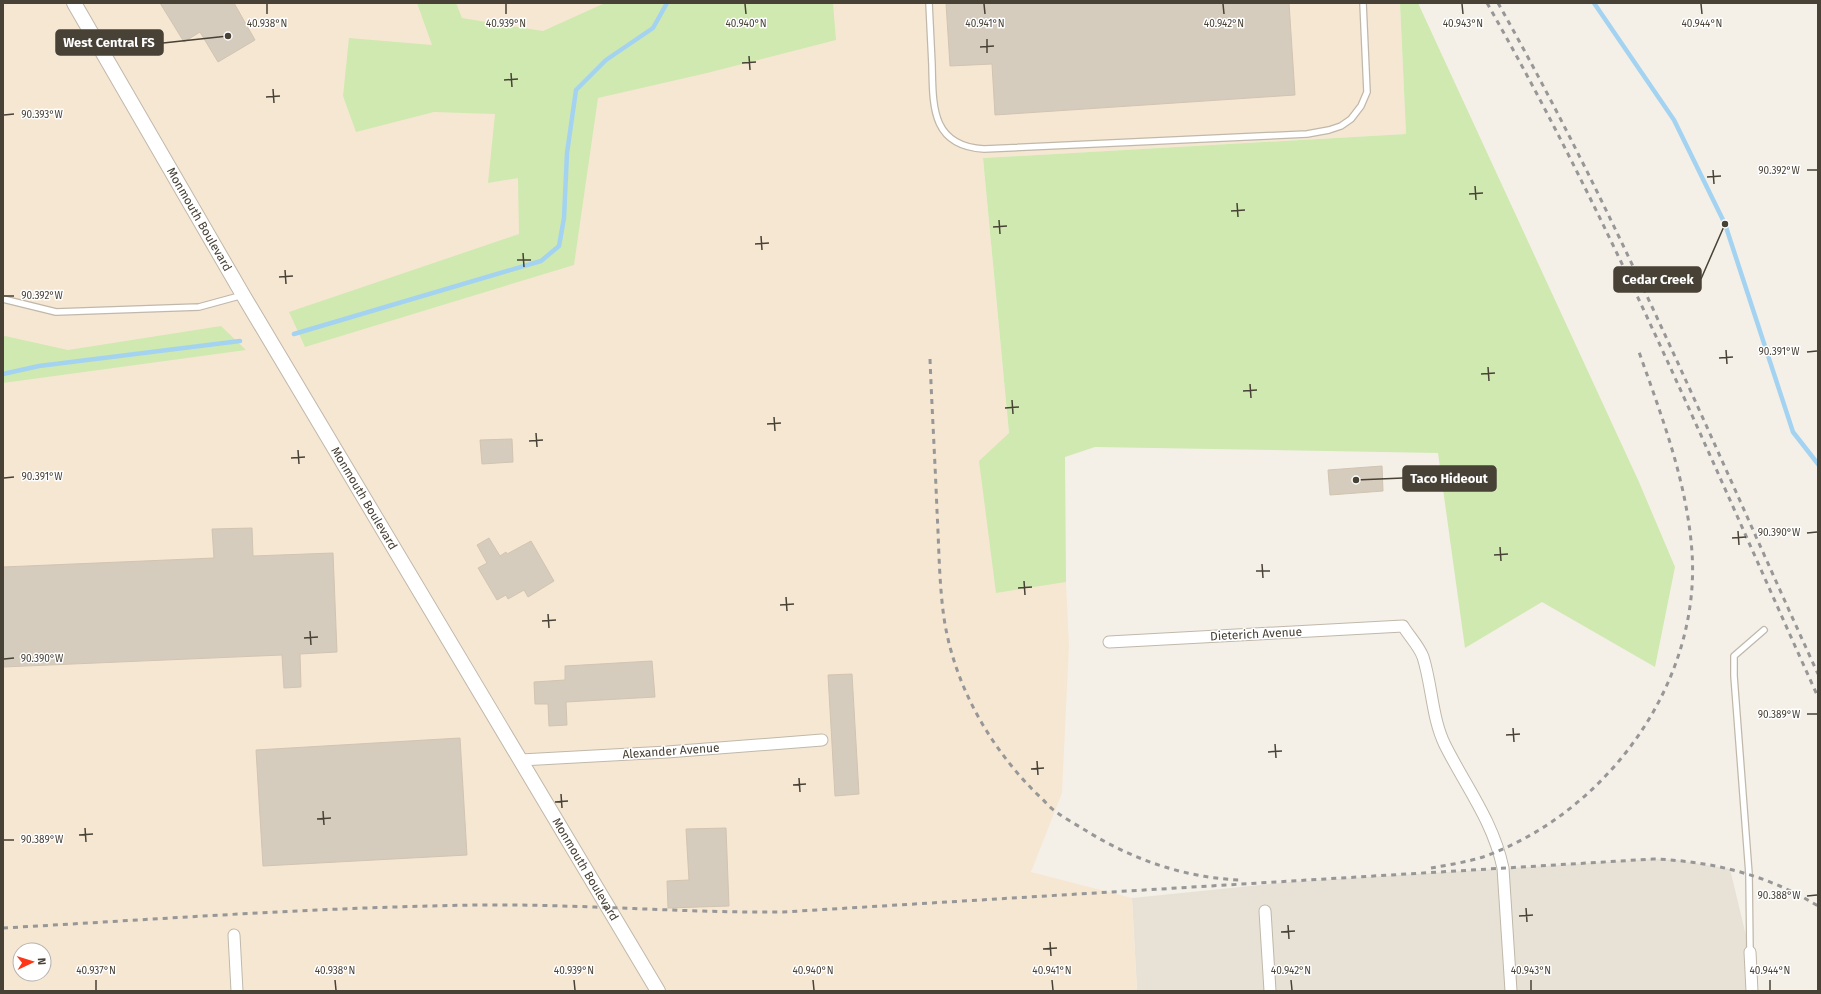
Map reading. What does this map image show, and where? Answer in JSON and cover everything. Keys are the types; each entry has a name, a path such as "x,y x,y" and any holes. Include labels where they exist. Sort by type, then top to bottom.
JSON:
{"street":[{"name":"Monmouth Boulevard","path":"74,3 243,295 658,991"},
{"name":"Dieterich Avenue","path":"1109,642 1403,626 1422,656 1444,744 1481,808 1499,850 1503,868 1511,991"},
{"name":"Alexander Avenue","path":"521,760 667,752 822,740"},
{"path":"1265,911 1270,991"},
{"path":"234,935 237,991"},
{"path":"1750,952 1752,991"}],"lane":[{"path":"929,3 933,106 940,125 950,137 961,145 984,149 1307,134 1329,130 1351,119 1361,106 1367,92 1363,3"},
{"path":"3,300 56,312 199,307 243,295"},
{"path":"1750,952 1749,874 1734,676 1734,656 1764,630"}],"shaded area":[{"path":"3,3 1400,3 1406,134 983,158 1009,433 1066,582 1069,646 1062,793 1031,872 1132,898 1137,991 3,991"},
{"path":"1653,859 1677,860 1730,869 1750,952 1752,991 1137,991 1132,898 1290,882"}],"green space":[{"path":"417,3 456,3 462,18 543,31 605,3 833,3 836,40 707,73 598,98 574,265 305,347 289,312 519,234 518,178 488,183 495,114 434,112 356,132 343,96 349,38 432,45"},
{"path":"1400,3 1418,3 1639,482 1675,567 1655,667 1542,602 1465,648 1438,453 1095,447 1065,457 1066,582 996,593 979,461 1009,433 983,158 1406,134"},
{"path":"221,326 246,350 3,383 3,337 5,336 68,350"}],"building":[{"path":"160,3 234,3 255,40 218,62 200,32 184,42"},
{"path":"946,3 1289,3 1295,95 995,115 992,64 950,66"},
{"path":"512,439 513,462 482,464 480,440"},
{"path":"1382,466 1383,491 1330,495 1328,470"},
{"path":"252,528 253,556 333,553 337,652 300,654 301,687 284,688 282,655 3,667 3,567 214,558 212,529"},
{"path":"489,538 500,556 506,552 507,554 531,541 554,581 528,597 524,590 508,599 506,595 497,600 478,568 487,563 477,545"},
{"path":"652,661 655,697 566,702 567,725 549,726 548,704 535,704 534,682 565,680 565,666"},
{"path":"852,674 859,794 835,796 828,675"},
{"path":"460,738 467,855 263,866 256,750"},
{"path":"726,828 729,906 668,908 667,881 689,880 686,829"}],"waterway":[{"path":"294,334 541,261 559,246 564,218 567,153 576,90 606,60 653,28 667,3"},
{"path":"1594,3 1674,120 1725,224 1793,432 1818,464"},
{"path":"3,374 39,366 240,341"}],"railway":[{"path":"1487,3 1533,87 1620,259 1700,433 1818,697"},
{"path":"1498,3 1543,85 1626,251 1818,674"},
{"path":"1431,868 1483,857 1528,837 1569,809 1606,776 1637,738 1662,695 1680,649 1691,601 1692,552 1685,500 1679,475 1665,425 1639,352"},
{"path":"930,359 939,564 944,618 949,643 965,691 990,736 1004,757 1021,777 1051,808 1066,819 1121,850 1159,865 1199,875 1240,880"},
{"path":"3,928 242,914 421,906 519,905 783,912 1653,859 1697,863 1739,872 1779,886 1818,906"}],"place":[{"name":"West Central FS","path":"228,36"},
{"name":"Cedar Creek","path":"1725,224"},
{"name":"Taco Hideout","path":"1356,480"}]}
